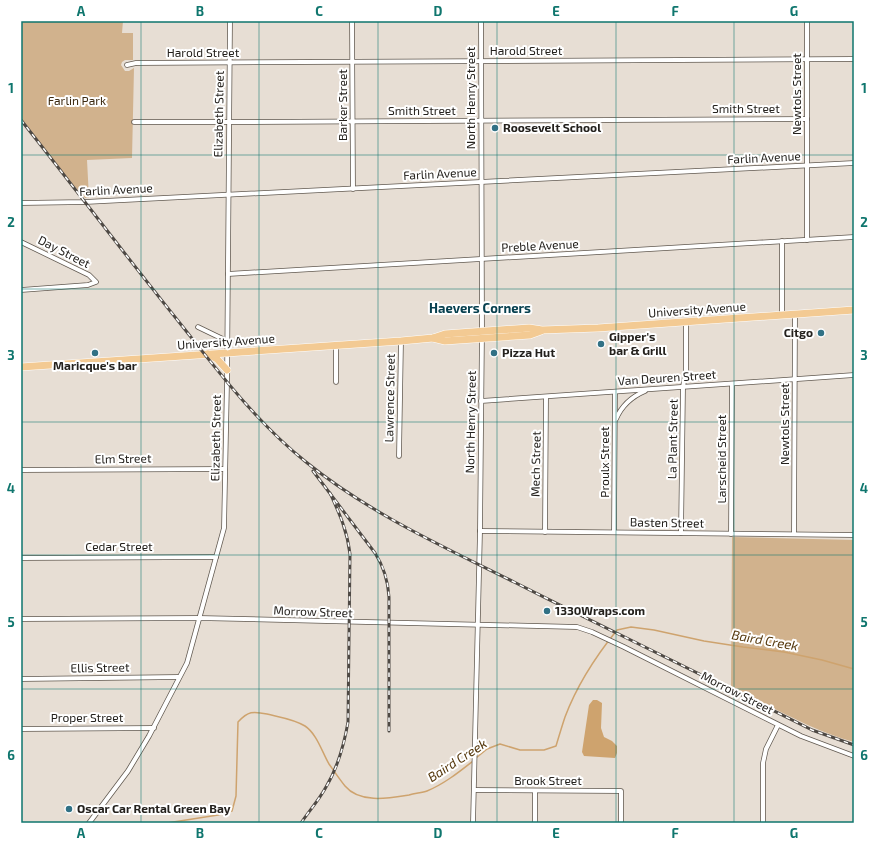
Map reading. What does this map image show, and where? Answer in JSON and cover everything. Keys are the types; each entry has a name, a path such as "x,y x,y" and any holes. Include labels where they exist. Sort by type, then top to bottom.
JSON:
{"main road":[{"name":"University Avenue","path":"21,368 433,338 445,341 482,335 530,335 542,330 686,322 854,310"},
{"path":"208,354 218,359 227,370"}],"street":[{"name":"Elizabeth Street","path":"89,823 125,776 154,728 186,663 224,528 230,21"},
{"name":"Barker Street","path":"352,21 353,189"},
{"name":"North Henry Street","path":"473,823 480,531 482,335 481,21"},
{"name":"Newtols Street","path":"807,21 807,240"},
{"name":"Harold Street","path":"127,65 136,63 854,59"},
{"name":"Smith Street","path":"134,122 807,119"},
{"name":"Farlin Avenue","path":"21,204 353,189 854,163"},
{"name":"Preble Avenue","path":"228,274 854,237"},
{"path":"782,241 782,315"},
{"name":"Day Street","path":"21,242 89,275 96,282 88,285 21,290"},
{"name":"Newtols Street","path":"794,314 794,534"},
{"name":"La Plant Street","path":"681,533 683,387 686,370 686,322"},
{"path":"198,327 227,341"},
{"name":"Lawrence Street","path":"399,456 400,341"},
{"path":"336,345 336,382"},
{"name":"Van Deuren Street","path":"481,402 854,375"},
{"name":"Larscheid Street","path":"731,534 732,384"},
{"path":"615,425 618,415 625,404 637,395 650,390"},
{"name":"Proulx Street","path":"614,532 615,392"},
{"name":"Mech Street","path":"545,532 546,397"},
{"name":"Elm Street","path":"21,470 225,469"},
{"name":"Basten Street","path":"480,531 854,535"},
{"name":"Cedar Street","path":"21,558 216,556"},
{"name":"Morrow Street","path":"21,619 199,618 567,626 583,628 778,725 819,744 854,756"},
{"name":"Ellis Street","path":"21,678 179,677"},
{"path":"763,823 763,763 766,749 778,725"},
{"name":"Proper Street","path":"21,729 154,728"},
{"name":"Brook Street","path":"474,790 621,791 621,823"},
{"path":"535,790 535,823"}],"green space":[{"name":"Farlin Park","path":"21,21 123,21 122,33 133,33 133,60 125,60 121,65 125,71 129,71 134,68 132,158 87,160 89,198 85,198 61,171 21,120"},
{"path":"732,537 854,540 854,742 822,731 731,687"}],"shaded area":[{"path":"593,700 597,700 602,703 601,728 604,737 612,741 617,746 615,758 584,756 582,752 589,705"}],"waterway":[{"name":"Baird Creek","path":"476,758 487,749 500,744 520,750 544,750 556,746 565,717 581,682 594,661 617,630 631,627 654,630 704,641 784,652 854,669"},
{"name":"Baird Creek","path":"167,823 218,815 232,811 236,796 238,722 248,714 254,712 281,717 296,722 309,729 316,738 329,764 345,786 351,792 367,798 393,797 427,791 445,781 473,761"}],"railway":[{"path":"21,120 208,359 254,413 288,447 306,462 355,497 407,528 812,730 854,745"},
{"path":"313,471 375,553 385,574 389,597 389,731"},
{"path":"301,823 323,792 334,772 348,722 350,554 345,530 330,493"}],"place":[{"name":"Roosevelt School","path":"495,128"},
{"name":"Citgo","path":"821,333"},
{"name":"Gipper's bar & Grill","path":"601,344"},
{"name":"Maricque's bar","path":"95,353"},
{"name":"Pizza Hut","path":"494,353"},
{"name":"1330Wraps.com","path":"547,611"},
{"name":"Oscar Car Rental Green Bay","path":"69,809"}],"district":[{"name":"Haevers Corners","path":"480,308"}]}
